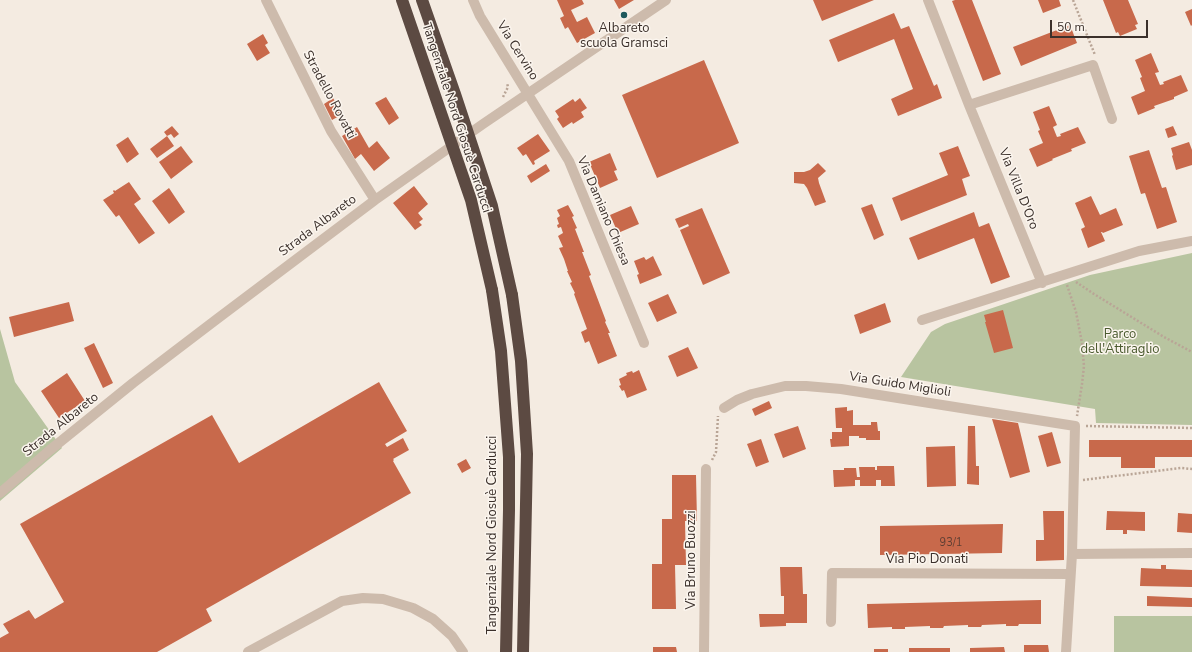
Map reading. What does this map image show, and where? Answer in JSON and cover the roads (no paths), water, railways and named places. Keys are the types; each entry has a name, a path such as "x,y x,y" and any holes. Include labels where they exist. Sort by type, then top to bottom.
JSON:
{"highway":[{"name":"Tangenziale Nord Giosuè Carducci","path":"402,0 471,200 492,290 501,351 509,457 506,652"},
{"name":"Tangenziale Nord Giosuè Carducci","path":"422,0 492,206 512,295 521,361 527,454 523,652"},
{"path":"498,652 506,630"}],"street":[{"name":"Stradello Rovatti","path":"266,0 331,130 376,200"},
{"name":"Via Cervino","path":"473,0 480,16 529,94"},
{"name":"Strada Albareto","path":"0,493 50,450 133,383 217,318 376,200 483,124 666,0"},
{"name":"Via Villa D'Oro","path":"928,0 969,105 1042,282"},
{"path":"969,105 1093,65 1112,119"},
{"name":"Via Damiano Chiesa","path":"529,94 569,160 644,342"},
{"path":"922,320 1139,251 1192,242"},
{"name":"Via Guido Miglioli","path":"724,408 737,400 758,392 785,386 806,386 841,389 1075,426 1072,554"},
{"name":"Via Bruno Buozzi","path":"704,652 706,469"},
{"path":"1066,652 1072,554 1192,554"},
{"name":"Via Pio Donati","path":"831,622 832,573 1070,574"},
{"path":"248,652 342,601 363,598 383,599 413,608 433,619 452,636 463,652"}],"place":[{"name":"Albareto scuola Gramsci","path":"624,15"}],"park label":[{"name":"Parco dell'Attiraglio","path":"1120,342"}]}
